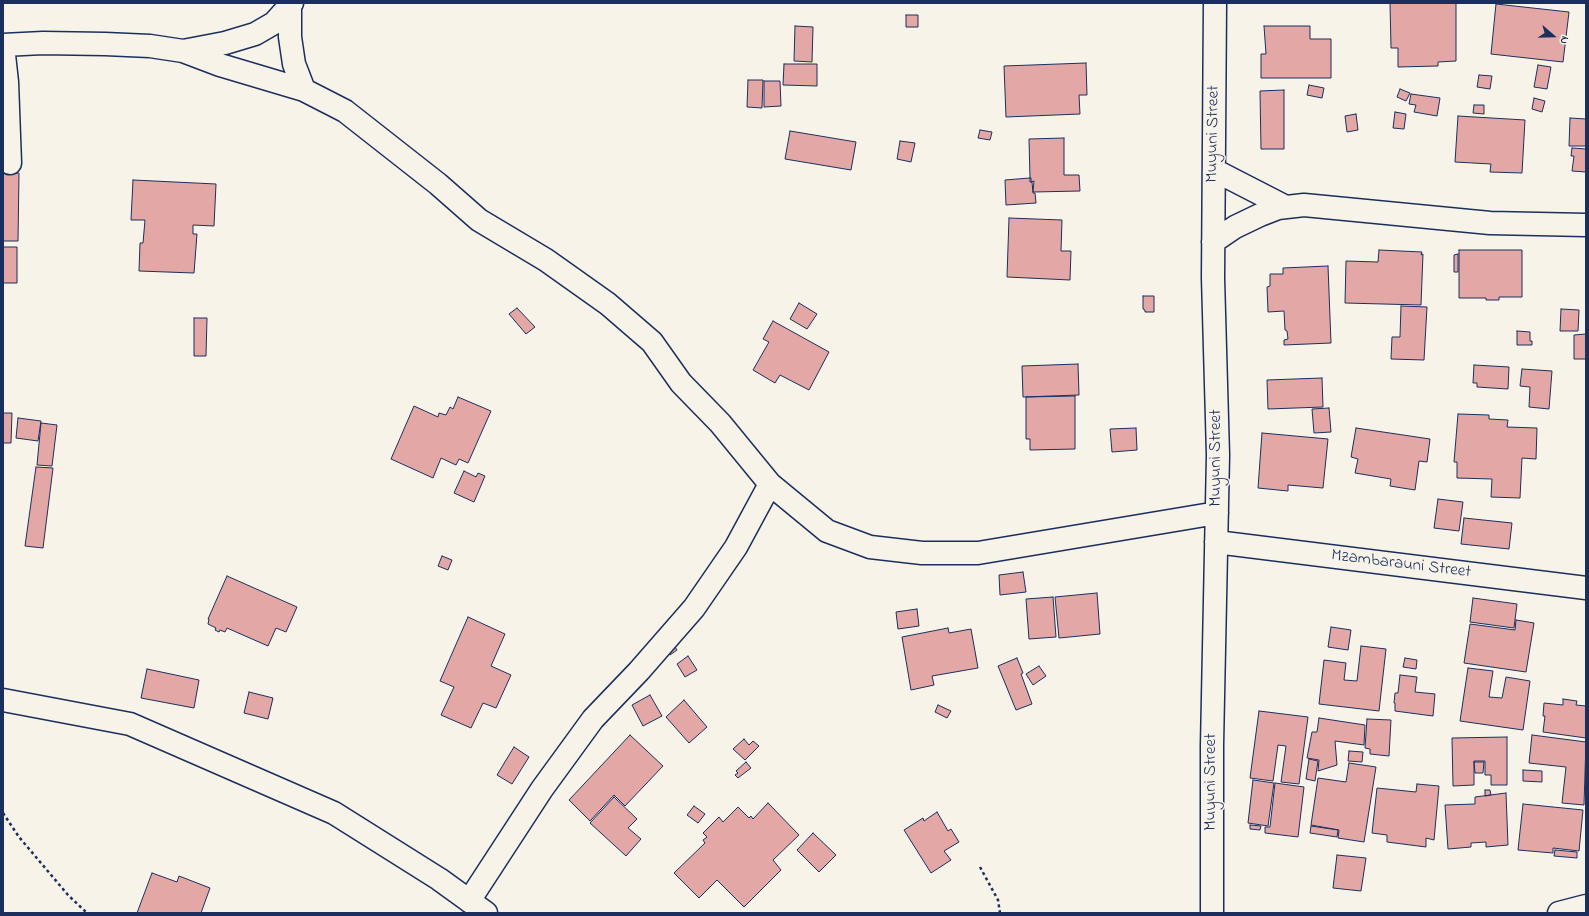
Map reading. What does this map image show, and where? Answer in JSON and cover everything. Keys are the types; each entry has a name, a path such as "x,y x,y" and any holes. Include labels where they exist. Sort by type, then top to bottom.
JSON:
{"street":[{"name":"Muyuni Street","path":"1212,913 1212,745 1218,455 1213,242 1215,3"},
{"path":"183,51 225,44 255,34 274,23 291,5"},
{"path":"291,5 290,37 294,64 304,90"},
{"path":"10,162 7,82 3,46 43,43 105,44 150,46 183,51 220,65 304,90 345,111 438,184 479,220 546,260 608,304 652,342 681,383 720,423 770,484 827,530 870,547 922,553 978,553 1217,512"},
{"path":"1214,170 1286,207"},
{"path":"1213,242 1235,227 1278,208 1304,205 1490,223 1586,225"},
{"path":"3,700 130,724 334,813 439,879 477,907 542,790 593,718 639,671 694,608 736,547 770,484"},
{"name":"Mzambarauni Street","path":"1216,542 1586,588"},
{"path":"1559,913 1586,906"}],"path":[{"path":"3,813 19,837 87,913"},
{"path":"980,867 998,900 1000,913"}],"building":[{"path":"1390,3 1456,3 1456,61 1438,62 1438,66 1398,67 1398,48 1391,48"},
{"path":"1496,4 1569,12 1563,62 1491,54"},
{"path":"906,15 918,15 918,27 906,27"},
{"path":"795,26 813,27 812,62 794,61"},
{"path":"1264,26 1310,26 1310,39 1331,39 1331,78 1261,78 1261,54 1266,54"},
{"path":"1086,63 1087,95 1079,95 1080,114 1006,117 1004,66"},
{"path":"784,64 817,64 817,86 783,85"},
{"path":"1538,65 1551,67 1547,89 1534,87"},
{"path":"1479,75 1492,76 1490,89 1477,87"},
{"path":"748,80 763,80 762,108 747,107"},
{"path":"764,81 780,81 781,106 764,107"},
{"path":"1309,85 1324,88 1322,98 1307,95"},
{"path":"1400,89 1410,93 1406,101 1397,97"},
{"path":"1284,90 1284,149 1261,149 1260,91"},
{"path":"1411,94 1440,98 1437,116 1414,112 1416,105 1409,104"},
{"path":"1534,98 1545,101 1542,112 1532,109"},
{"path":"1474,105 1484,105 1484,114 1473,113"},
{"path":"1395,112 1406,114 1404,129 1393,128"},
{"path":"1356,114 1358,130 1347,132 1345,116"},
{"path":"1458,116 1525,120 1522,173 1490,172 1491,164 1455,162"},
{"path":"1570,118 1586,119 1586,146 1569,146"},
{"path":"980,130 992,132 990,140 978,138"},
{"path":"790,131 856,142 851,170 785,159"},
{"path":"1064,138 1064,175 1079,175 1080,191 1033,192 1034,181 1031,182 1030,178 1029,139"},
{"path":"900,141 915,143 911,162 897,159"},
{"path":"1572,148 1586,149 1586,172 1572,171 1574,156 1571,156"},
{"path":"3,173 19,173 18,241 3,241"},
{"path":"1030,178 1033,193 1035,193 1036,203 1006,205 1005,180"},
{"path":"133,180 216,184 214,226 193,225 193,234 197,234 194,273 139,271 140,243 143,243 145,220 131,220"},
{"path":"1009,218 1062,220 1061,251 1071,251 1070,280 1007,277"},
{"path":"3,247 17,247 17,283 3,283"},
{"path":"1379,250 1422,252 1421,305 1345,303 1346,261 1378,262"},
{"path":"1459,250 1522,250 1522,297 1499,297 1499,300 1486,300 1486,298 1459,298"},
{"path":"1458,254 1458,272 1454,272 1454,255"},
{"path":"1328,266 1331,343 1284,345 1284,340 1288,339 1287,331 1285,330 1284,311 1268,312 1267,287 1270,286 1270,274 1283,274 1283,268"},
{"path":"1143,296 1154,296 1154,312 1145,312 1143,309"},
{"path":"799,303 817,314 807,329 790,319"},
{"path":"1401,306 1427,307 1424,360 1391,359 1392,337 1400,337"},
{"path":"517,308 535,327 526,334 509,314"},
{"path":"1561,309 1579,310 1578,331 1560,331"},
{"path":"194,318 207,318 206,356 194,356"},
{"path":"773,321 829,352 809,390 780,375 775,383 753,370 769,342 763,339"},
{"path":"1517,331 1530,332 1530,341 1532,341 1532,345 1517,345"},
{"path":"1586,334 1586,359 1574,359 1574,335"},
{"path":"1078,364 1079,395 1023,397 1022,366"},
{"path":"1474,365 1509,367 1508,389 1477,387 1477,383 1473,383"},
{"path":"1522,369 1552,371 1549,409 1529,407 1530,387 1520,386"},
{"path":"1322,378 1323,407 1268,409 1267,380"},
{"path":"1075,396 1075,449 1030,450 1030,439 1026,439 1026,397"},
{"path":"458,397 491,411 468,463 459,459 456,465 441,458 433,478 391,459 414,406 438,417 439,413 446,415 450,407 453,409"},
{"path":"1329,408 1331,432 1314,433 1312,409"},
{"path":"3,413 12,413 11,443 3,443"},
{"path":"1458,414 1489,415 1489,419 1508,420 1507,427 1537,428 1536,459 1522,458 1520,498 1491,497 1492,479 1457,478 1457,462 1454,462"},
{"path":"18,418 41,421 38,441 16,438"},
{"path":"41,423 57,425 52,466 37,465"},
{"path":"1136,428 1137,450 1112,452 1110,429"},
{"path":"1356,428 1430,439 1427,462 1419,461 1415,490 1390,486 1391,479 1355,473 1358,459 1351,457"},
{"path":"1262,433 1328,439 1323,488 1288,485 1288,491 1258,488"},
{"path":"36,467 53,468 43,548 25,546"},
{"path":"464,471 476,477 478,473 485,476 474,502 454,493"},
{"path":"1438,499 1463,502 1459,531 1434,528"},
{"path":"1464,518 1512,523 1509,549 1461,544"},
{"path":"442,556 452,560 448,570 438,566"},
{"path":"1023,572 1026,592 1000,595 999,575"},
{"path":"227,576 297,607 286,632 276,628 268,646 227,628 225,632 220,630 219,632 215,630 216,628 208,624 208,619"},
{"path":"1097,593 1100,634 1059,638 1055,597"},
{"path":"1053,597 1056,637 1029,639 1026,599"},
{"path":"1473,598 1517,604 1514,628 1470,622"},
{"path":"917,609 919,626 898,629 896,612"},
{"path":"468,617 505,634 491,666 511,675 496,708 483,703 471,728 441,715 454,687 440,681"},
{"path":"1516,620 1534,623 1526,672 1464,663 1470,624 1515,630"},
{"path":"1331,627 1351,630 1348,650 1328,647"},
{"path":"948,628 949,633 971,629 978,668 932,676 934,685 911,690 902,637"},
{"path":"673,644 677,650 670,655 666,650"},
{"path":"1361,646 1386,649 1379,711 1319,704 1324,660 1346,663 1344,680 1357,681"},
{"path":"688,656 697,670 685,677 677,664"},
{"path":"1017,658 1032,704 1016,710 998,666"},
{"path":"1405,658 1417,660 1416,669 1403,667"},
{"path":"1039,666 1046,676 1033,685 1026,674"},
{"path":"1468,668 1493,671 1489,697 1502,698 1506,677 1530,681 1523,730 1460,721"},
{"path":"147,669 199,680 194,708 141,698"},
{"path":"1400,675 1417,677 1415,692 1435,694 1433,716 1395,711 1395,693 1398,693"},
{"path":"249,692 273,698 268,719 244,713"},
{"path":"650,695 662,716 643,726 632,705"},
{"path":"1563,699 1577,701 1576,705 1586,706 1586,738 1543,732 1545,716 1543,716 1544,703 1563,705"},
{"path":"684,700 707,727 689,743 666,717"},
{"path":"938,705 951,711 947,718 935,712"},
{"path":"1259,711 1308,717 1299,784 1281,782 1286,746 1278,745 1273,781 1250,778"},
{"path":"1319,718 1365,725 1364,745 1335,741 1337,765 1318,771 1319,760 1307,758 1312,732 1317,732"},
{"path":"1367,719 1391,720 1389,756 1370,754 1370,749 1365,748"},
{"path":"630,735 663,766 625,806 614,795 590,821 569,800"},
{"path":"1532,735 1586,742 1584,805 1562,803 1566,767 1529,763"},
{"path":"1507,737 1507,785 1491,785 1491,775 1485,775 1485,761 1474,761 1474,785 1453,786 1452,738"},
{"path":"744,739 749,745 753,741 759,746 745,760 733,749"},
{"path":"514,747 529,757 512,784 497,775"},
{"path":"1349,751 1363,752 1362,762 1348,761"},
{"path":"1309,759 1318,761 1315,781 1306,779"},
{"path":"746,762 751,768 738,778 735,775 738,773 736,771"},
{"path":"1474,762 1484,762 1483,773 1475,773"},
{"path":"1349,763 1376,767 1364,842 1338,838 1339,830 1311,825 1318,778 1346,782"},
{"path":"1523,770 1542,771 1542,782 1523,781"},
{"path":"1253,780 1274,783 1268,826 1248,823"},
{"path":"1275,783 1304,787 1298,837 1265,833 1265,827 1270,827"},
{"path":"1417,784 1439,786 1434,840 1426,838 1426,847 1387,842 1387,835 1372,833 1377,788 1416,792"},
{"path":"1485,790 1490,790 1491,795 1485,796"},
{"path":"1506,793 1508,845 1486,847 1486,842 1471,843 1471,847 1448,849 1445,805 1475,804 1475,797"},
{"path":"614,797 637,819 628,828 641,839 626,856 590,823"},
{"path":"768,803 799,835 773,860 781,870 744,907 717,880 699,898 674,873 705,843 703,840 707,837 703,833 719,817 723,822 738,807 749,818 751,816 753,819"},
{"path":"1523,804 1583,810 1579,851 1553,848 1553,853 1518,850"},
{"path":"694,806 705,814 698,823 687,815"},
{"path":"937,812 948,831 951,829 959,842 944,851 951,860 931,873 904,830 923,818 924,821"},
{"path":"1250,825 1261,826 1260,830 1250,829"},
{"path":"1311,826 1338,830 1337,837 1310,833"},
{"path":"813,833 836,855 819,872 797,850"},
{"path":"1555,850 1577,852 1577,858 1554,856"},
{"path":"1337,855 1366,858 1361,891 1333,888"},
{"path":"152,873 177,882 179,876 210,888 201,913 137,913"}]}
